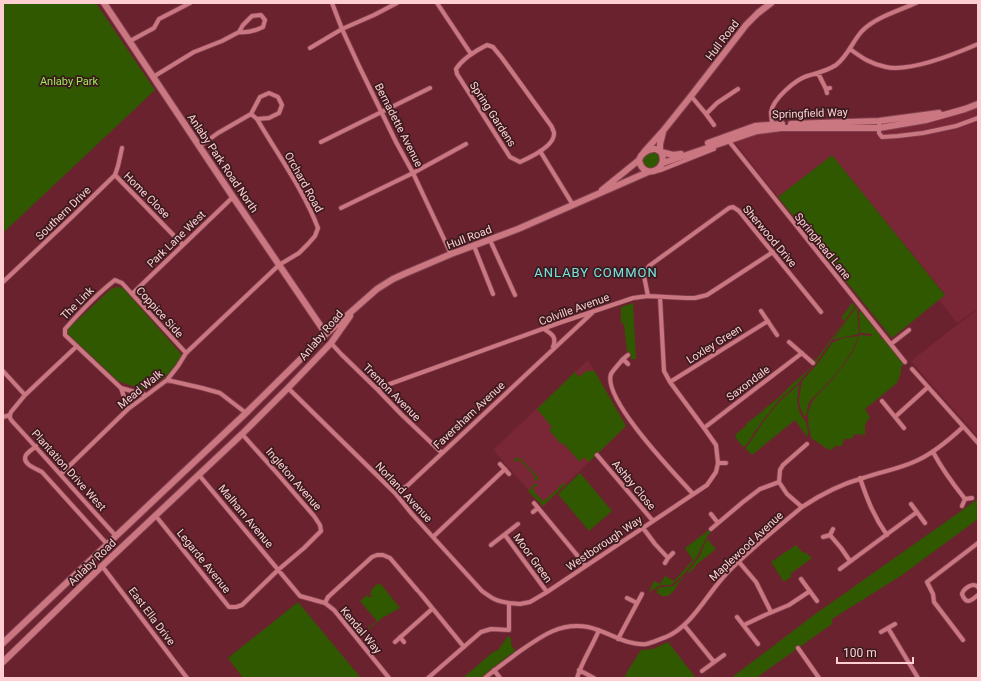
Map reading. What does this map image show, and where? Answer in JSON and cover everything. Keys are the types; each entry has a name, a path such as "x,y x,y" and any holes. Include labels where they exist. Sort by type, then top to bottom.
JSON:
{"main road":[{"name":"Anlaby Park Road North","path":"104,3 233,198 326,334"},
{"name":"Hull Road","path":"644,152 663,131 746,25 771,3"},
{"name":"Springfield Way","path":"663,163 757,131 781,128 879,128 926,120 978,104"},
{"name":"Springfield Way","path":"660,151 673,155 682,154 717,139 755,126 772,124 879,121 965,109"},
{"name":"Hull Road","path":"660,151 663,131"},
{"path":"653,149 660,151 663,158 663,163 658,169 651,172 642,168 639,160 644,152 653,149"},
{"name":"Hull Road","path":"596,195 639,160"},
{"name":"Hull Road","path":"355,308 377,289 393,279 451,254 518,229 651,172"},
{"name":"Anlaby Road","path":"3,643 355,308"},
{"name":"Anlaby Road","path":"3,662 155,515 242,434 288,388 331,343 355,308"}],"street":[{"path":"130,41 154,28 159,18 190,3"},
{"name":"Bernadette Avenue","path":"332,3 359,66 396,142 413,173 451,254"},
{"path":"310,48 342,29 397,3"},
{"path":"437,3 471,54"},
{"path":"772,124 771,112 774,104 785,91 798,81 836,65 850,50 862,32 871,24 881,18 916,3"},
{"path":"153,77 194,52 222,41 239,32 243,25 252,16 260,15 265,20 263,27 257,30 246,33 239,32"},
{"path":"850,50 877,65 902,67 947,57 978,44"},
{"name":"Spring Gardens","path":"487,45 493,47 552,127 554,134 552,141 540,151 520,162 510,157 456,74 456,69 471,54 487,45"},
{"path":"818,73 828,90"},
{"path":"321,142 430,88"},
{"path":"706,114 717,103 738,89"},
{"path":"200,146 218,133 251,114 260,97 269,93 278,96 282,105 279,113 269,118 257,119 251,114"},
{"path":"691,96 714,125"},
{"path":"879,121 879,133 882,137 898,136 956,126 978,118"},
{"name":"Orchard Road","path":"257,119 298,186 312,212 318,228 315,236 299,253 279,265"},
{"name":"Springhead Lane","path":"728,140 905,362"},
{"path":"341,208 413,173 466,144"},
{"path":"115,175 122,148"},
{"path":"651,172 661,170 714,149"},
{"path":"540,151 573,205"},
{"name":"Home Close","path":"115,175 183,245"},
{"name":"Southern Drive","path":"3,282 115,175"},
{"name":"Park Lane West","path":"132,294 233,198"},
{"name":"Sherwood Drive","path":"648,296 644,276 648,266 728,208 734,207 819,306 821,312"},
{"path":"490,240 515,295"},
{"path":"474,246 493,294"},
{"name":"Colville Avenue","path":"378,390 387,385 622,301 648,296 695,298 706,295 773,252"},
{"name":"Mead Walk","path":"61,474 128,409 167,380 186,353 279,265"},
{"name":"The Link","path":"77,346 65,334 65,329 92,300 108,286 116,280 122,283"},
{"name":"Coppice Side","path":"122,283 186,353"},
{"path":"660,296 664,371 670,382 716,445 718,463 726,463"},
{"name":"Faversham Avenue","path":"395,493 407,486 594,311"},
{"path":"762,311 777,335"},
{"name":"Loxley Green","path":"670,382 768,321"},
{"path":"544,329 550,332 553,337 555,342 553,349"},
{"path":"891,344 909,330"},
{"path":"789,342 813,362"},
{"name":"Trenton Avenue","path":"331,343 442,453"},
{"path":"3,417 10,415 10,412 25,395 77,346 121,388 128,409"},
{"name":"Saxondale","path":"704,428 802,353"},
{"path":"628,355 611,373 610,383 615,395 631,423 693,494"},
{"path":"623,360 628,364"},
{"path":"912,369 978,444"},
{"path":"3,371 25,395"},
{"path":"167,380 220,393 246,413"},
{"path":"895,417 928,387"},
{"path":"121,388 146,395"},
{"name":"Norland Avenue","path":"288,388 395,493 412,514 482,591 493,599 509,604"},
{"path":"882,401 904,428"},
{"name":"Plantation Drive West","path":"10,415 12,421 116,536"},
{"name":"Maplewood Avenue","path":"485,678 536,640 547,633 561,628 575,626 588,627 631,643 646,644 674,633 692,617 715,586 739,562 802,507 814,499 842,485 916,461 933,452 963,427"},
{"name":"Ingleton Avenue","path":"242,434 296,495 320,525 321,531 278,570"},
{"path":"802,507 787,494 779,482 780,470 783,465 807,444"},
{"path":"36,446 26,455 25,458 30,466 42,472 107,544"},
{"path":"933,452 940,466 965,499"},
{"name":"Ashby Close","path":"597,455 653,521"},
{"name":"Ashby Close","path":"596,465 601,461"},
{"name":"Westborough Way","path":"509,604 530,602 547,592 707,485 716,472 718,463"},
{"path":"500,464 509,474"},
{"path":"433,537 505,469"},
{"name":"Malham Avenue","path":"199,475 278,570"},
{"path":"860,478 874,514 887,534"},
{"path":"711,529 760,489 779,482"},
{"path":"965,499 972,498"},
{"path":"962,506 965,499"},
{"path":"534,503 586,566"},
{"path":"911,504 925,523"},
{"path":"533,512 538,508"},
{"path":"840,569 917,512"},
{"path":"711,514 718,522"},
{"name":"Legarde Avenue","path":"155,515 229,607 242,605 278,570"},
{"name":"Moor Green","path":"491,545 518,524"},
{"path":"643,528 654,544 668,558"},
{"path":"824,537 830,535 833,529"},
{"name":"Moor Green","path":"505,535 547,592"},
{"path":"830,535 850,561"},
{"path":"963,640 934,602 933,594 927,582 978,543"},
{"path":"665,563 673,554"},
{"path":"325,603 328,597 372,557 383,555 394,561 464,647"},
{"path":"739,562 756,582 771,612"},
{"name":"East Ella Drive","path":"102,566 187,678"},
{"name":"Kendal Way","path":"278,570 300,596 325,603 334,610 389,678"},
{"path":"801,579 817,601"},
{"path":"978,587 974,584 962,591 965,600 970,601 976,597 978,603"},
{"path":"408,590 413,586"},
{"path":"744,625 789,605 810,591"},
{"path":"618,639 642,594"},
{"path":"628,598 637,603"},
{"path":"428,678 481,632 491,629 509,630 509,604"},
{"path":"395,642 432,609"},
{"path":"737,617 758,644"},
{"path":"880,632 895,624"},
{"path":"684,625 714,662"},
{"path":"888,628 918,678"},
{"path":"577,678 579,670 599,630"},
{"path":"400,637 404,642"},
{"path":"798,648 819,678"},
{"path":"702,671 724,655"},
{"path":"494,670 500,678"},
{"path":"579,670 594,678"}],"shaded area":[{"path":"978,103 978,308 957,323 939,300 945,294 832,155 778,197 731,137 775,125 884,125 942,113"},
{"path":"978,309 978,437 911,361"},
{"path":"588,360 626,426 543,506 493,450"}],"green space":[{"name":"Anlaby Park","path":"3,3 96,3 155,90 3,233"},
{"path":"654,151 660,155 658,164 650,169 643,167 642,160 647,153"},
{"path":"832,155 945,295 892,338 778,197"},
{"path":"116,287 123,288 182,355 166,376 145,390 118,381 68,334 68,329 110,290"},
{"path":"633,303 636,359 631,359 631,355 627,351 624,324 621,323 621,307"},
{"path":"852,303 855,306 816,363 813,361 815,359 816,360 845,320 841,318"},
{"path":"856,307 859,309 857,310 859,334 833,340"},
{"path":"861,311 880,335 880,338 885,339 904,362 897,383 865,409 870,417 865,425 865,435 855,434 851,439 845,439 842,446 835,446 833,449 829,450 811,438 808,412 815,398 848,360 859,335 872,336 872,334 860,333 859,312"},
{"path":"858,336 855,345 844,363 810,401 806,417 800,407 799,400 802,381 819,362 832,343 843,338"},
{"path":"811,362 814,364 798,383 778,401 755,431 748,443 743,447 735,437 737,433 806,372 812,366 810,364"},
{"path":"594,370 626,426 589,462 584,457 580,462 549,430 552,427 537,409 576,371 579,377 586,371"},
{"path":"799,384 797,402 800,414 806,422 808,432 807,437 795,420 752,455 745,448 779,402"},
{"path":"520,458 539,478 535,481 534,479 536,477 519,459 516,462 513,459"},
{"path":"580,473 612,511 589,531 558,494"},
{"path":"536,483 538,485 533,488 534,493 537,494 543,501 561,485 564,483 566,484 543,506 528,491"},
{"path":"978,499 978,519 902,575 832,619 832,624 756,678 731,678 814,615"},
{"path":"709,530 711,532 695,560 684,574 671,585 661,585 649,592 654,581 660,584 665,576 674,581 693,560 685,548"},
{"path":"707,539 716,549 696,565 693,570 686,574 699,557"},
{"path":"796,545 803,553 805,552 812,558 790,574 792,576 784,582 771,562"},
{"path":"684,576 674,591 668,596 662,596 657,593 657,589 661,587 673,586"},
{"path":"380,583 400,608 382,618 361,635 360,634 377,621 360,601 367,595 372,597 370,593 372,591 371,590"},
{"path":"298,602 361,678 243,678 228,658"},
{"path":"508,636 511,638 511,644 515,651 480,678 463,678 493,652 498,650"},
{"path":"668,642 696,678 624,678 641,650 653,649"}],"district":[{"name":"ANLABY COMMON","path":"596,272"}]}
